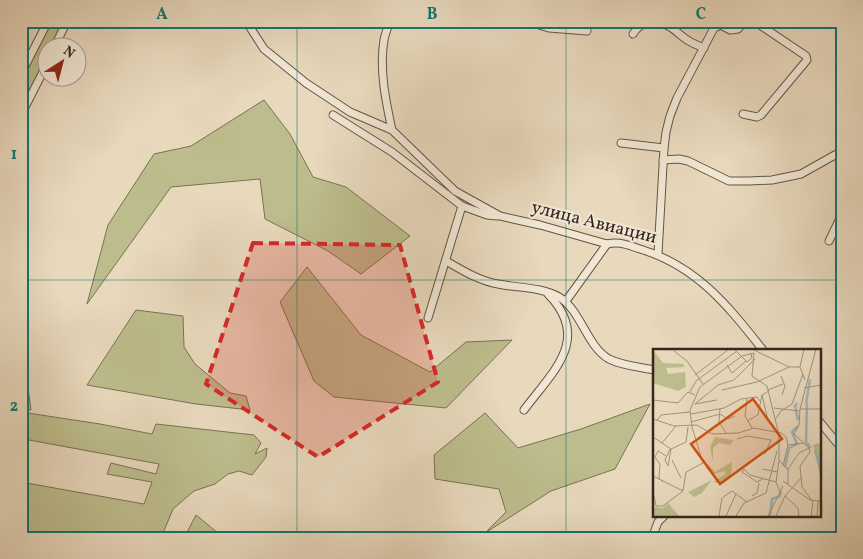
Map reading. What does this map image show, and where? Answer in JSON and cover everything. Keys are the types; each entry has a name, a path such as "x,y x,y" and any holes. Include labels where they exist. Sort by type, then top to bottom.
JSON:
{"street":[{"path":"21,74 48,21"},
{"path":"59,38 67,21"},
{"name":"улица Авиации","path":"246,21 264,49 306,83 350,112 392,130 455,191 500,216"},
{"path":"390,21 384,39 382,61 386,103 392,130"},
{"path":"526,21 549,28 587,31"},
{"path":"658,254 664,148 670,116 677,98 714,28 721,25 730,30 738,29 745,21"},
{"path":"744,114 757,117 761,115 806,64 807,60 806,56 754,21"},
{"path":"636,28 648,22 659,23 670,27 688,41 704,48"},
{"path":"21,115 38,82"},
{"name":"улица Авиации","path":"333,115 392,152 462,206 487,215 540,225 606,244 618,242 658,254 686,269 727,305 762,349"},
{"path":"621,143 664,148"},
{"path":"663,160 678,159 688,162 729,181 757,181 802,174 842,151"},
{"path":"428,318 462,206"},
{"path":"829,241 842,214"},
{"path":"566,301 606,244"},
{"path":"446,261 466,273 496,284 546,292 557,296 566,301 600,352 609,359 629,366 653,370"},
{"path":"524,410 561,361 566,350 568,324 562,310 546,292"},
{"path":"820,422 842,449"},
{"path":"652,538 658,522 664,516"}],"highlighted area":[{"path":"253,243 400,245 438,382 318,457 206,384"}],"shaded area":[{"path":"51,21 64,21 56,38 43,38"},
{"path":"38,47 38,74 21,109 21,82"},
{"path":"264,100 290,134 313,177 346,187 410,236 361,274 328,251 265,219 260,179 171,187 87,304 108,225 154,154 191,146"},
{"path":"307,267 361,335 430,372 466,342 512,340 446,408 334,397 314,381 280,302"},
{"path":"21,298 24,303 25,315 21,347"},
{"path":"136,310 183,316 184,347 195,364 230,393 246,396 250,410 196,404 87,385"},
{"path":"21,362 26,372 31,410 21,409"},
{"path":"650,404 615,469 551,491 485,533 506,512 499,489 435,479 434,455 485,413 518,448 581,429"},
{"path":"21,412 152,434 156,424 254,435 261,443 255,454 267,448 266,457 252,475 239,471 228,474 215,484 194,491 173,509 161,538 21,538 21,482 144,504 152,482 107,474 111,463 156,474 159,464 29,440 25,428 21,427"},
{"path":"196,515 224,538 184,538"}]}
